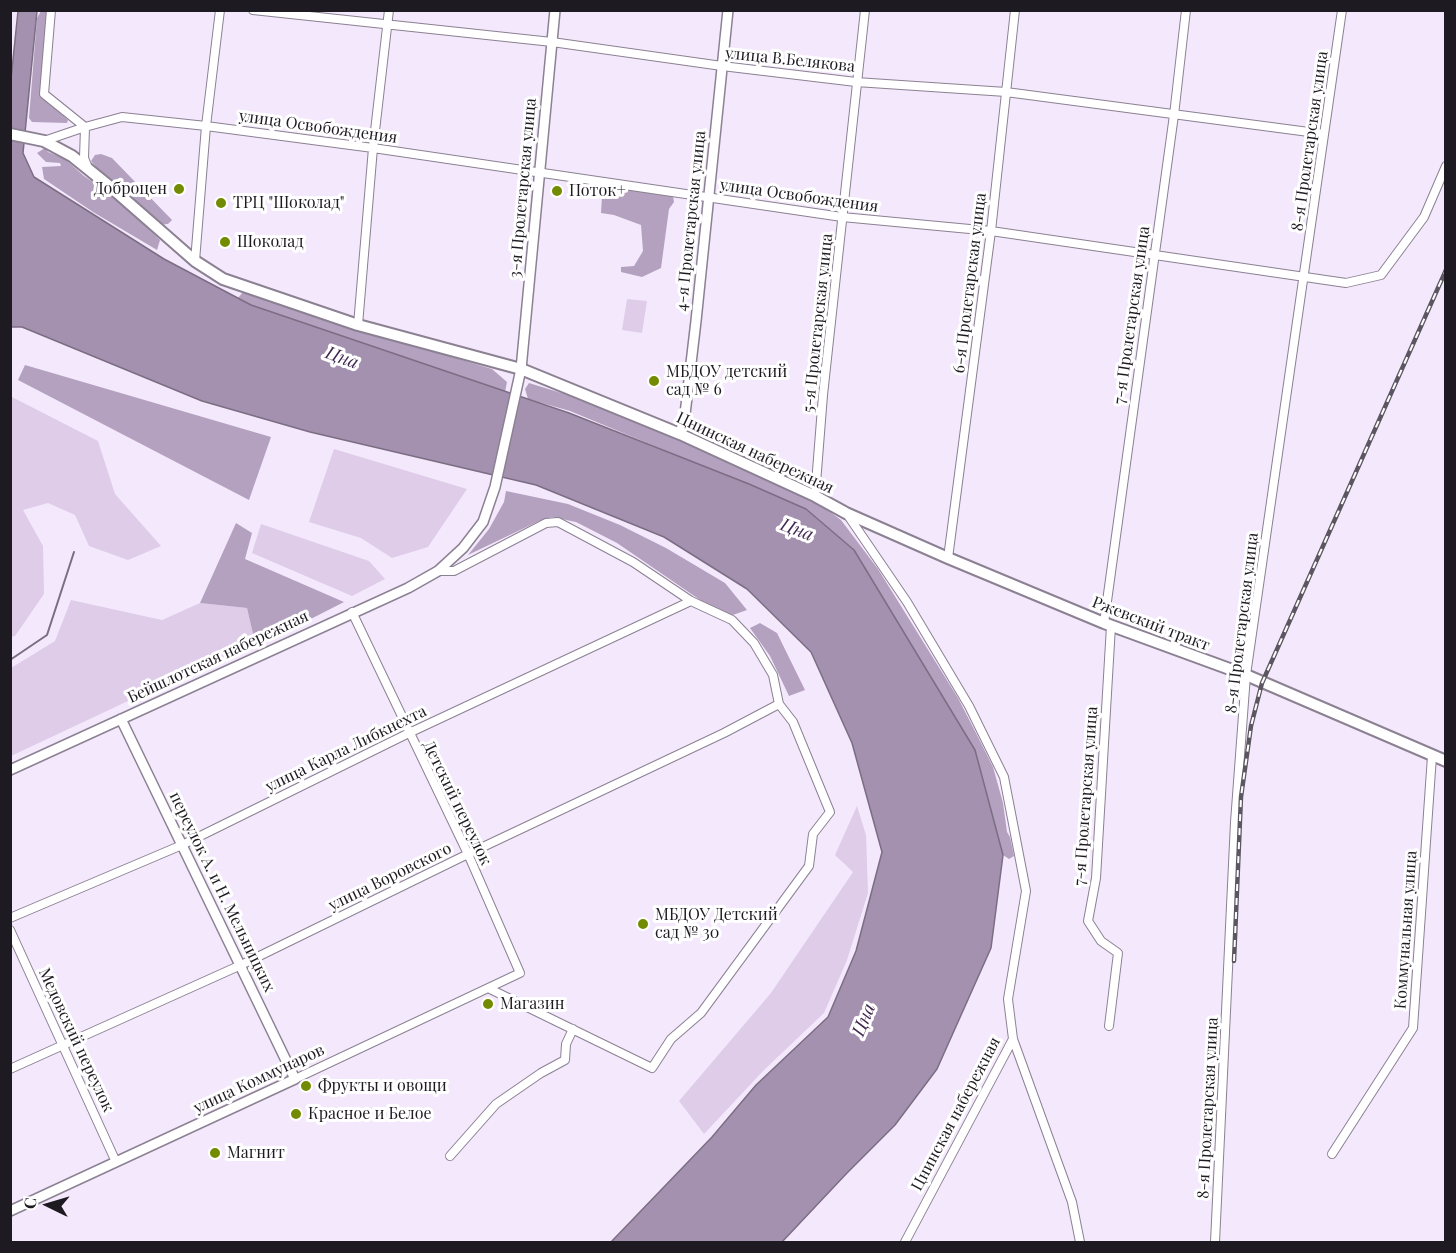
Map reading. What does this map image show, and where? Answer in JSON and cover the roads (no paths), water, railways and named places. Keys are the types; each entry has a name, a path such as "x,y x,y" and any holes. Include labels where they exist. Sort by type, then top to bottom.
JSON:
{"main road":[{"name":"Цнинская набережная","path":"10,134 44,141 88,168 195,261 223,279 358,325 521,369 680,434 815,496 846,513"},
{"name":"Ржевский тракт","path":"846,513 1108,624 1246,675 1446,761"}],"street":[{"path":"51,10 44,94 85,126 84,158 88,168"},
{"path":"195,261 206,126 220,10"},
{"name":"улица В.Белякова","path":"253,10 552,42 856,82 1006,92 1324,134"},
{"path":"358,325 373,148 389,10"},
{"name":"3-я Пролетарская улица","path":"518,390 555,10"},
{"name":"4-я Пролетарская улица","path":"680,434 685,414 728,10"},
{"name":"5-я Пролетарская улица","path":"815,496 823,395 865,10"},
{"name":"6-я Пролетарская улица","path":"948,558 991,231 1015,10"},
{"name":"7-я Пролетарская улица","path":"1109,1026 1118,953 1101,940 1088,921 1096,878 1108,624 1186,10"},
{"name":"8-я Пролетарская улица","path":"1215,1242 1235,822 1246,675 1341,10"},
{"name":"улица Освобождения","path":"44,141 85,126 122,117 206,126 373,148 842,217 991,231 1346,283 1381,275 1424,217 1446,166"},
{"name":"Бейшлотская набережная","path":"10,770 408,588 438,571 463,548 483,522 495,487 518,390"},
{"name":"Цнинская набережная","path":"846,513 907,602 969,706 1004,777 1026,891 1008,999 1013,1039 905,1242"},
{"name":"Бейшлотская набережная","path":"438,571 454,571 546,524 558,522 633,562 691,601 732,620 754,643 773,675 779,704 793,722 830,812 813,834 809,866 701,1013 670,1039 652,1068 573,1029"},
{"name":"улица Карла Либкнехта","path":"10,918 182,845 409,733 691,601"},
{"name":"Детский переулок","path":"352,612 468,854 520,973"},
{"name":"улица Воровского","path":"10,1069 241,965 724,733 779,704"},
{"name":"переулок А. и Н. Мельницких","path":"121,718 295,1079"},
{"name":"Коммунальная улица","path":"1332,1154 1413,1028 1432,756"},
{"name":"Медовский переулок","path":"10,930 117,1162"},
{"name":"улица Коммунаров","path":"10,1211 490,989 520,973"},
{"path":"450,1156 496,1104 541,1072 565,1060 566,1044 573,1029 490,989"},
{"path":"1013,1039 1072,1202 1079,1242"}],"water":[{"name":"Цна","path":"18,11 37,11 23,153 34,177 164,259 251,305 569,413 749,484 806,509 854,550 975,750 1003,855 991,948 937,1069 895,1125 782,1242 611,1242 712,1137 756,1085 828,1017 856,951 882,852 852,743 811,652 747,589 664,537 536,485 310,432 202,401 22,327 11,327 11,79"}],"waterway":[{"path":"10,660 47,635 74,552"}],"railway":[{"path":"1234,961 1241,797 1251,726 1262,683 1446,270"}],"place":[{"name":"Доброцен","path":"179,189"},
{"name":"Поток+","path":"557,191"},
{"name":"ТРЦ \"Шоколад\"","path":"221,203"},
{"name":"Шоколад","path":"225,242"},
{"name":"МБДОУ детский сад № 6","path":"654,381"},
{"name":"МБДОУ Детский сад № 30","path":"643,924"},
{"name":"Магазин","path":"488,1004"},
{"name":"Фрукты и овощи","path":"306,1086"},
{"name":"Красное и Белое","path":"296,1114"},
{"name":"Магнит","path":"215,1153"}]}
